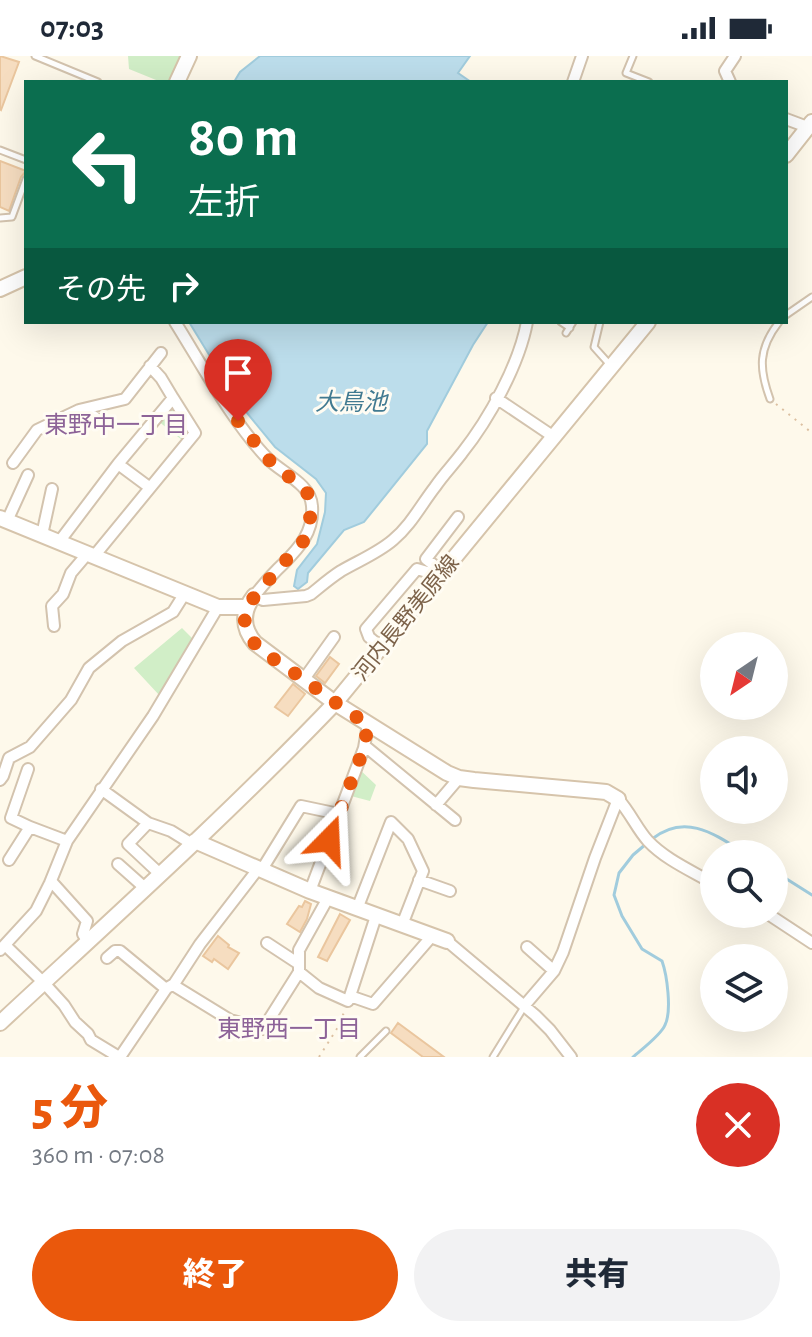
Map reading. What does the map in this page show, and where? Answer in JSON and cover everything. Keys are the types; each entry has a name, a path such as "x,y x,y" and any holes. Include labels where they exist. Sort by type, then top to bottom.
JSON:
{"street":[{"path":"178,80 189,56"},
{"path":"574,80 582,56"},
{"path":"729,80 725,71 735,56"},
{"path":"788,120 808,127 788,152"},
{"path":"0,289 24,278"},
{"path":"176,324 238,421 269,460 307,492 312,502 306,536 300,547 250,602 244,613 246,631 250,637 335,703 459,778 606,792 618,799 646,839 661,854 700,876"},
{"path":"28,475 4,520 218,607 306,596 340,572 382,549 411,521 484,422 521,347 527,324"},
{"name":"河内長野美原線","path":"0,1023 283,757 335,703 646,324"},
{"path":"13,463 37,430 84,409 125,399 161,353"},
{"path":"54,626 52,606 64,600 71,573 195,433 161,378 150,366"},
{"path":"59,542 173,398"},
{"path":"496,398 554,437"},
{"path":"84,409 100,421"},
{"path":"118,464 149,487"},
{"path":"42,535 52,489"},
{"path":"440,576 426,559 458,517"},
{"path":"382,648 369,637 366,629 417,569 440,576"},
{"path":"0,780 9,758 30,747 71,700 89,668 122,641 173,612 185,593"},
{"path":"5,946 36,911 67,841 153,716 218,607"},
{"path":"304,679 334,637"},
{"path":"310,891 365,746 368,724"},
{"path":"365,746 455,820"},
{"path":"28,769 11,818 67,841"},
{"path":"436,805 459,778"},
{"path":"101,789 148,823 310,891 447,941 550,1030 571,1057"},
{"path":"524,1006 554,971 563,952 618,799"},
{"path":"0,933 5,946 44,983 91,1040 120,1057 200,944 260,870 301,806 339,814"},
{"path":"357,909 391,822 408,839 423,871 402,925"},
{"path":"148,823 128,844 160,874"},
{"path":"9,860 30,827"},
{"path":"118,864 145,888"},
{"path":"419,880 450,891"},
{"path":"51,881 87,921 83,934 88,942"},
{"path":"107,958 120,951 169,987 230,1020 263,1029 299,968 299,950 328,898"},
{"path":"376,916 350,996 373,1004 432,936"},
{"path":"788,927 812,943"},
{"path":"267,943 319,988 348,1001"},
{"path":"527,947 554,971"}],"lane":[{"path":"35,56 91,80"},
{"path":"632,56 626,73 644,80"},
{"path":"0,150 24,159"},
{"path":"0,218 12,217 24,184"},
{"path":"788,314 812,297"},
{"path":"600,324 594,347 612,367"},
{"path":"770,399 762,376 762,365 766,345 778,324"},
{"path":"493,1057 524,1006"},
{"path":"360,1057 386,1031"}],"path":[{"path":"770,399 812,433"},
{"path":"319,1057 340,1024 348,1001"}],"green space":[{"path":"128,56 181,56 170,80 156,80 129,69"},
{"path":"169,408 174,408 188,431 182,440 158,421"},
{"path":"182,628 194,640 160,696 134,668"},
{"path":"357,767 376,785 370,801 351,796"}],"water":[{"path":"260,56 470,56 458,73 468,80 235,80 240,72"},
{"name":"大鳥池","path":"190,324 487,324 427,431 427,444 364,522 344,530 308,573 307,582 298,589 294,586 297,570 317,544 326,493 316,479 275,447 238,402"}],"building":[{"path":"0,56 19,62 1,110 0,109"},
{"path":"0,161 24,170 24,173 9,211 0,207"},
{"path":"330,657 339,664 325,683 316,676"},
{"path":"293,684 305,694 288,716 275,707"},
{"path":"305,901 311,904 300,932 287,924"},
{"path":"340,914 350,920 327,961 318,957"},
{"path":"218,936 239,953 228,969 214,959 212,962 203,956"},
{"path":"398,1023 444,1057 423,1057 391,1033"}],"waterway":[{"path":"652,839 677,827 689,827 723,840"},
{"path":"633,1057 663,1029 668,1011 662,961 642,949 622,916 614,895 619,873 646,844"},
{"path":"788,880 812,895"}],"district":[{"name":"東野中一丁目","path":"116,426"},
{"name":"東野西一丁目","path":"289,1030"}],"route":[{"path":"238,421 269,460 303,487 310,497 312,509 306,536 300,547 246,607 246,631 268,654 368,724 364,748 329,840"}]}
